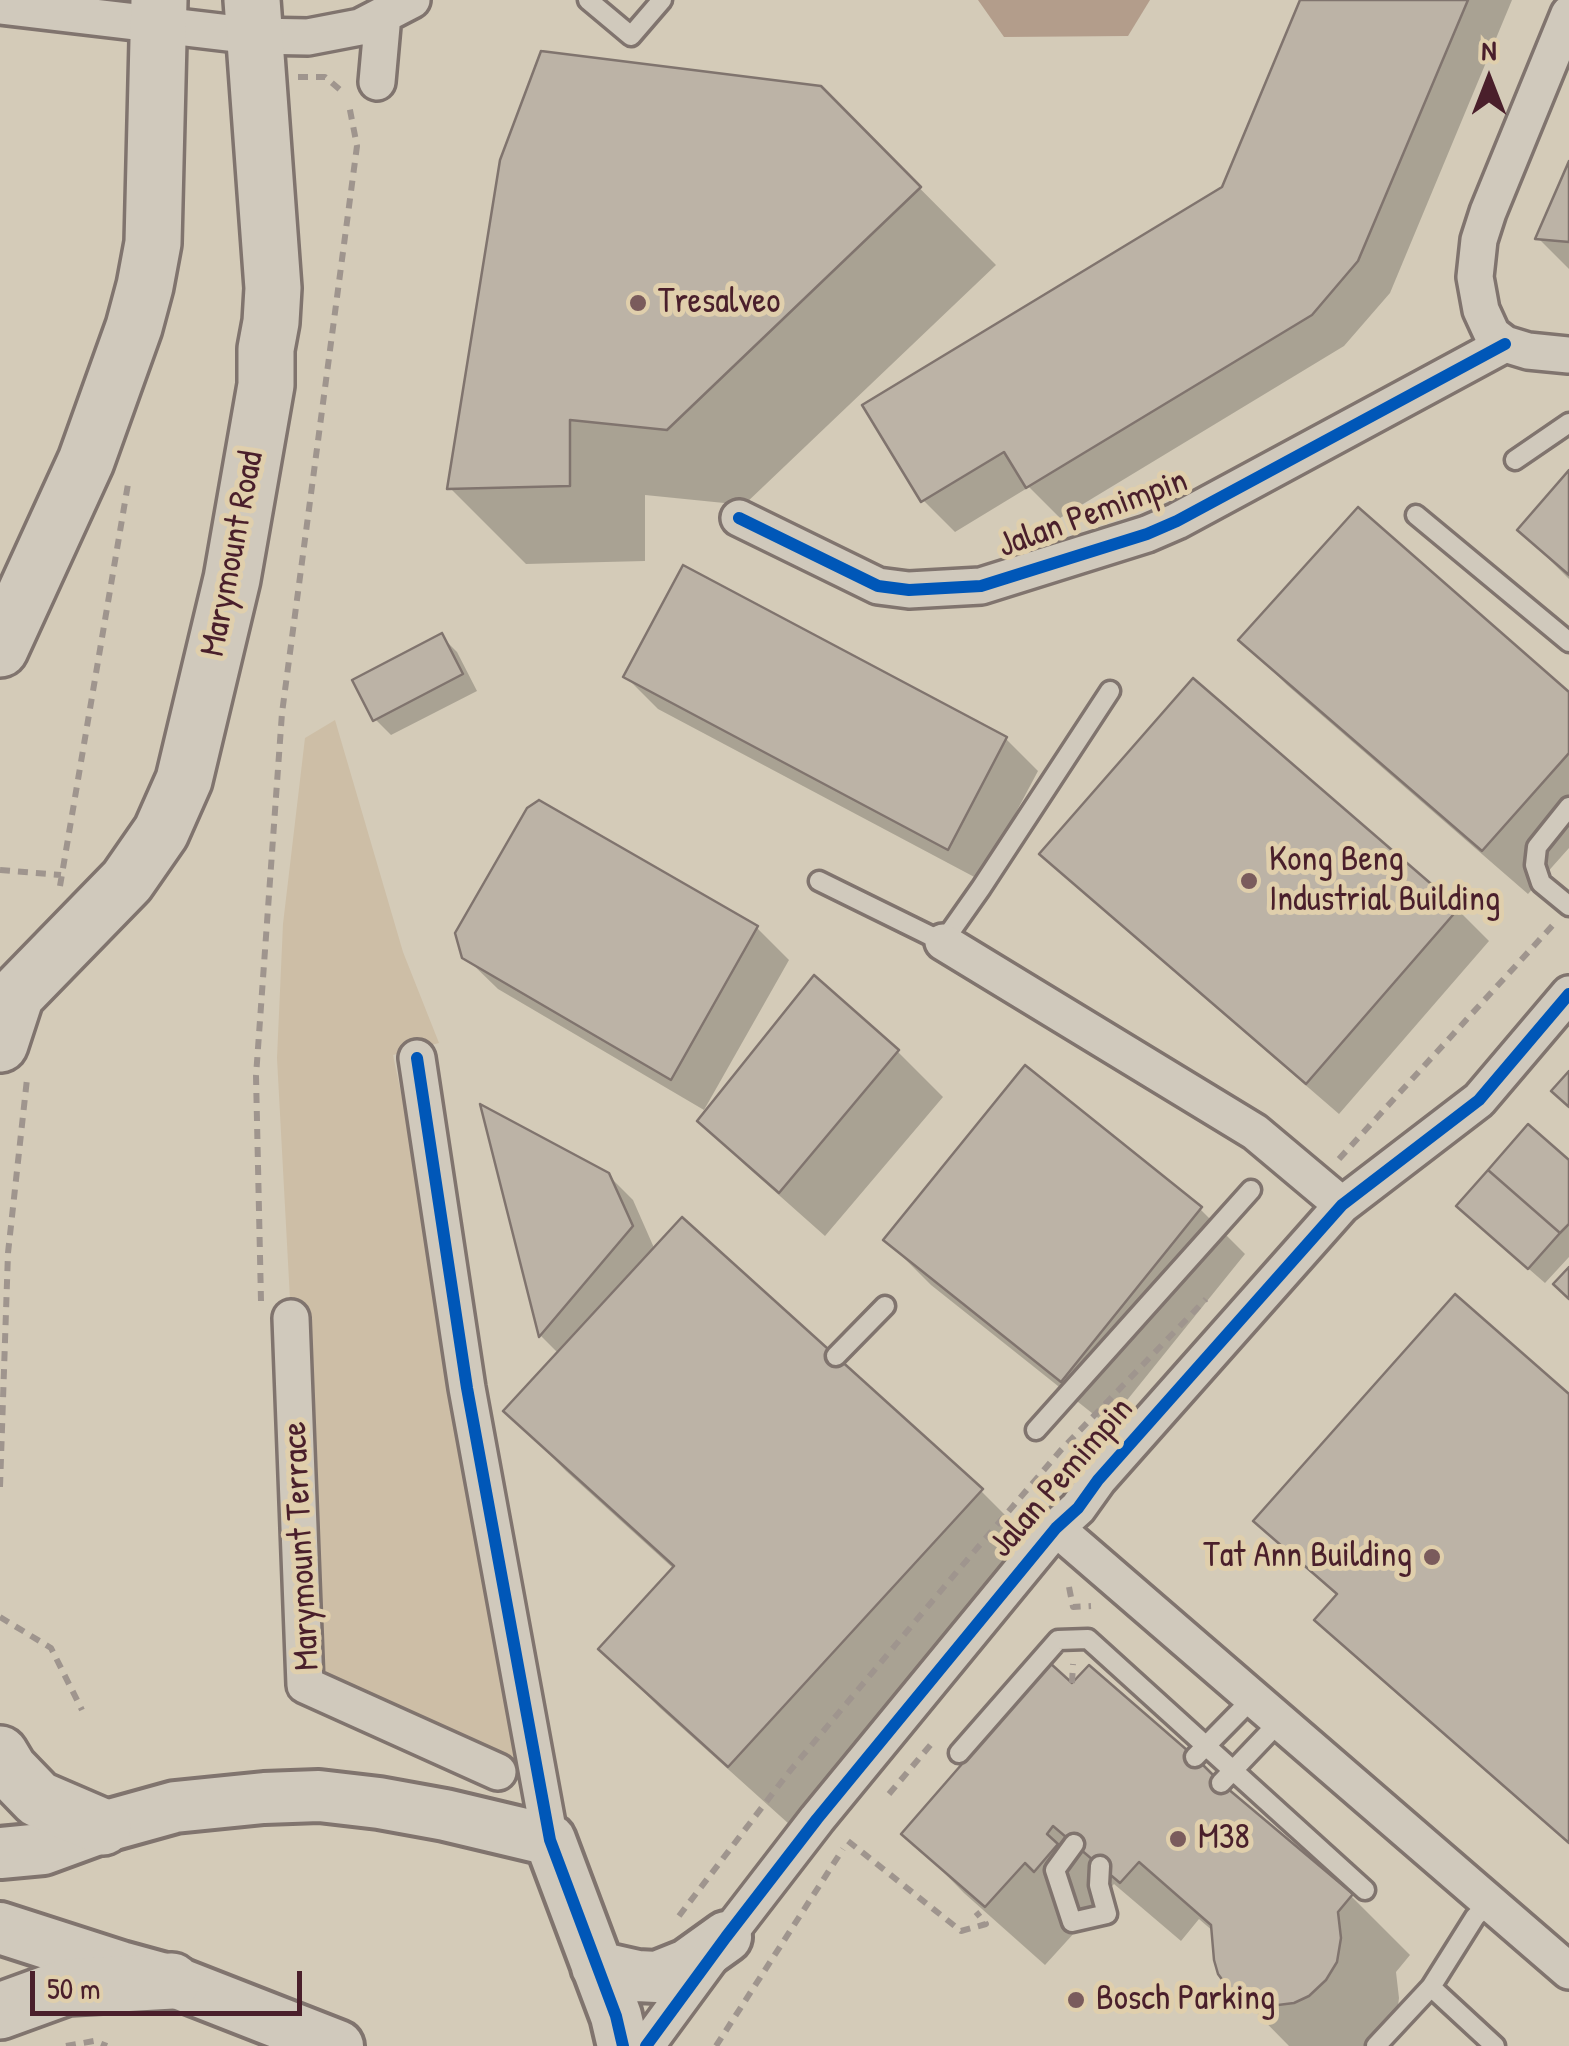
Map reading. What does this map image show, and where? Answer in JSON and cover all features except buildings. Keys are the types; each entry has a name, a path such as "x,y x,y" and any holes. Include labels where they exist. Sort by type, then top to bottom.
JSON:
{"main road":[{"path":"0,649 86,461 146,286 153,243 160,13"},
{"name":"Marymount Road","path":"14,1055 16,996 126,880 160,832 184,780 232,579 266,385 266,349 272,322 273,288 254,38"},
{"path":"0,1754 38,1799 104,1827"},
{"path":"0,2011 66,1987 172,1981"}],"street":[{"path":"0,6 160,13 254,38 308,37 360,27 398,7"},
{"path":"377,82 398,7"},
{"path":"1569,14 1488,212 1474,277 1492,334 1505,344 1528,352 1569,355"},
{"name":"Jalan Pemimpin","path":"739,518 878,586 908,590 981,586 1177,521 1505,344"},
{"path":"943,942 1255,1132 1342,1205"},
{"name":"Jalan Pemimpin","path":"646,2046 817,1819 1098,1480 1342,1205 1480,1100 1569,994"},
{"path":"417,1058 467,1388 550,1840 616,2016 622,2046"},
{"name":"Marymount Terrace","path":"276,1314 306,1685 498,1772"},
{"name":"Jalan Pemimpin","path":"1056,1528 1569,1971"},
{"path":"0,1854 42,1849 174,1807 319,1796 445,1815 550,1840"},
{"path":"0,1928 172,1981 338,2046"},
{"path":"597,1967 657,1978 687,1965 726,1937"}],"lane":[{"path":"588,0 631,36 662,0"},
{"path":"1515,460 1569,423"},
{"path":"1416,515 1569,642"},
{"path":"819,880 943,942 1110,691"},
{"path":"1569,807 1537,847 1535,866 1541,883 1569,906"},
{"path":"1036,1430 1251,1190"},
{"path":"836,1356 886,1306"},
{"path":"959,1752 1058,1640 1088,1639 1228,1777 1365,1890"},
{"path":"1200,1751 1268,1709"},
{"path":"1228,1777 1268,1709"},
{"path":"1074,1844 1055,1870 1072,1922 1107,1914 1099,1885 1100,1866"},
{"path":"1376,2046 1431,1987 1475,1917 1490,1902"},
{"path":"1431,1987 1494,2046"}],"path":[{"path":"254,38 346,94 357,146 282,713 256,1076 276,1314"},
{"path":"0,870 62,875"},
{"path":"0,1487 14,1055"},
{"path":"1060,1620 1073,1607 1072,1683"},
{"path":"0,1617 51,1648 82,1710"},
{"path":"886,1796 938,1736"},
{"path":"716,2046 848,1842 961,1931 986,1924 976,1912"},
{"path":"66,2046 94,2041 107,2046"}],"shaded area":[{"path":"978,0 1150,0 1128,36 1004,37"},
{"path":"335,720 403,952 439,1043 393,1055 539,1777 498,1769 305,1685 277,1058 283,924 305,738"}],"cycle path":[{"path":"739,518 878,586 909,590 981,586 1177,521 1505,344"},
{"path":"646,2046 817,1819 1098,1480 1342,1205 1479,1100 1569,994"},
{"path":"417,1058 467,1388 550,1840 616,2016 623,2046"}],"place":[{"name":"Tresalveo","path":"638,303"},
{"name":"Kong Beng Industrial Building","path":"1249,881"},
{"name":"Tat Ann Building","path":"1432,1557"},
{"name":"M38","path":"1178,1839"},
{"name":"Bosch Parking","path":"1076,2000"}]}
